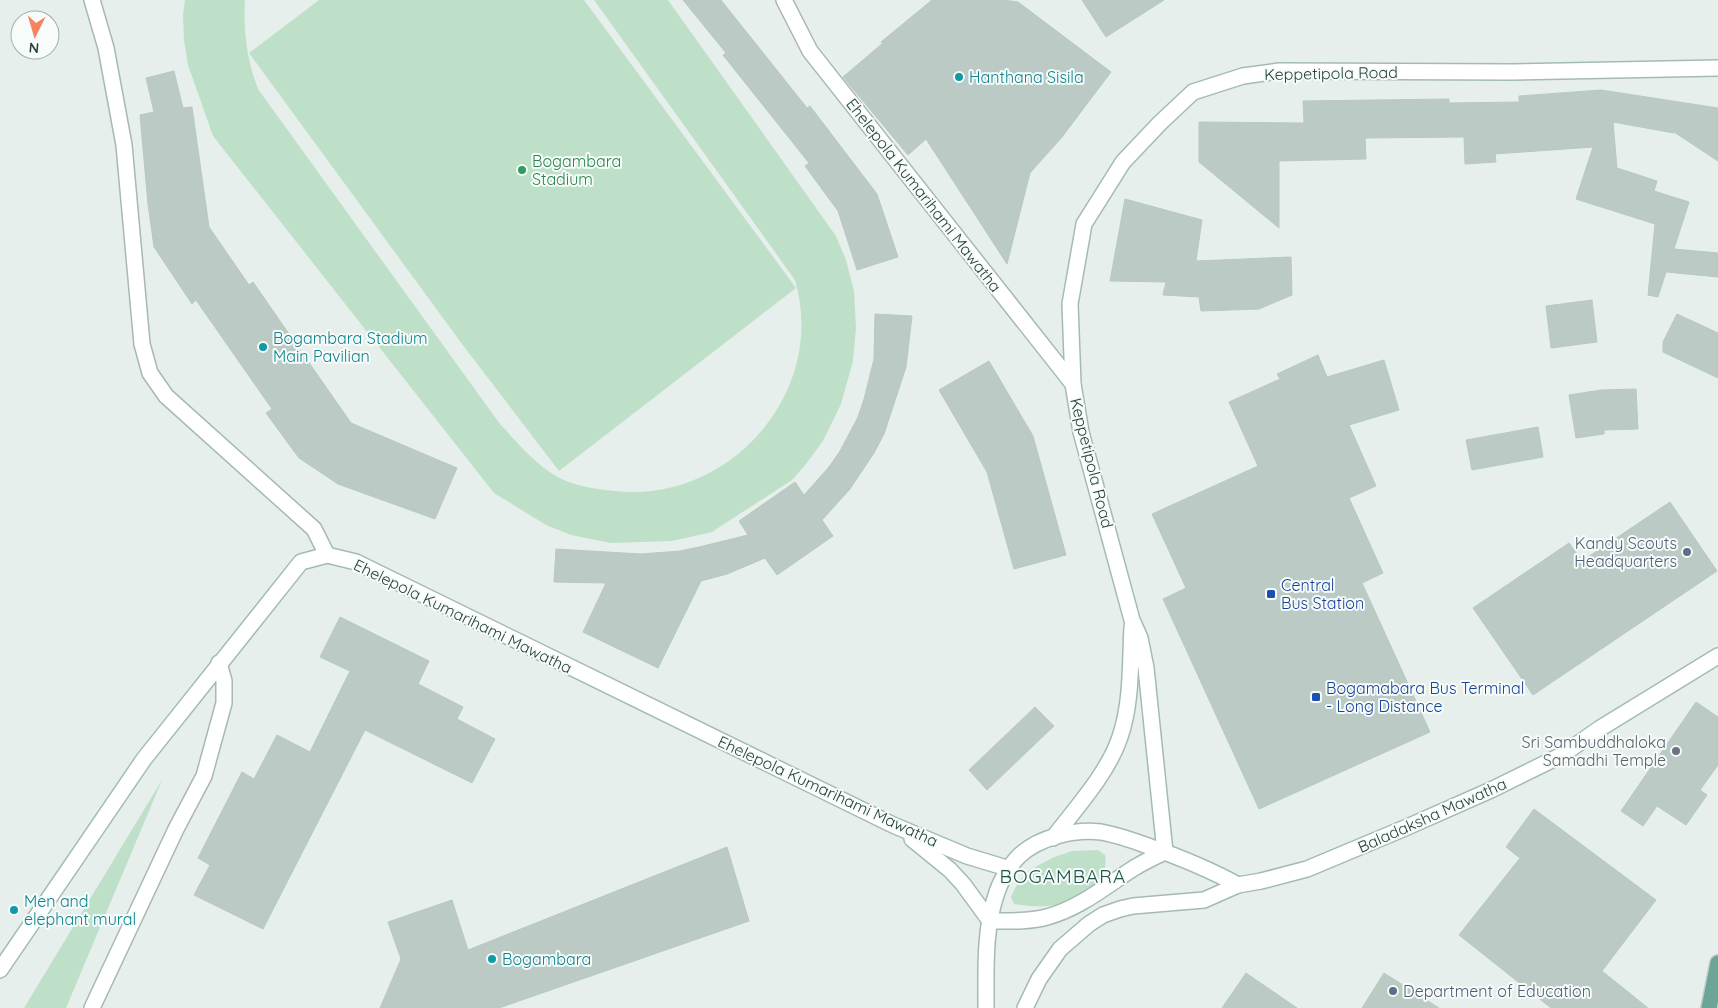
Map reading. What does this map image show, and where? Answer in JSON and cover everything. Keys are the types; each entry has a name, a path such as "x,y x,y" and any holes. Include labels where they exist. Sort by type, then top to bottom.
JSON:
{"main road":[{"path":"1709,1008 1718,963"}],"street":[{"path":"0,970 144,759 219,663 301,562 327,554 314,530 166,396 150,373 142,344 124,145 106,48 92,0"},
{"name":"Ehelepola Kumarihami Mawatha","path":"784,0 810,51 1073,384"},
{"name":"Keppetipola Road","path":"1165,852 1146,668 1140,638 1132,620 1081,432 1073,384 1070,304 1084,224 1123,162 1193,92 1243,76 1279,71 1512,72 1718,68"},
{"name":"Ehelepola Kumarihami Mawatha","path":"327,554 356,562 893,825 967,856 1010,869"},
{"name":"Keppetipola Road","path":"1052,838 1099,778 1120,739 1128,703 1132,620"},
{"name":"Baladaksha Mawatha","path":"1025,1008 1039,979 1060,949 1089,924 1103,915 1133,906 1204,900 1238,886 1307,869 1491,790 1562,755 1599,729 1718,656"},
{"path":"92,1008 176,829 204,776 224,703 224,681 219,663"},
{"path":"893,825 950,870 963,884 990,921"},
{"path":"986,1008 986,946 998,891 1019,857 1034,846 1065,834 1098,832 1117,835 1203,867 1238,886"},
{"path":"990,921 1046,918 1063,912 1097,894 1135,867 1165,852"}],"green space":[{"path":"185,0 245,0 247,45 258,89 500,424 533,459 556,476 577,485 614,491 656,490 695,479 731,460 760,433 783,400 797,362 801,322 795,280 594,0 668,0 836,236 846,260 854,291 856,328 853,361 841,404 823,441 792,480 712,532 672,541 611,543 571,535 546,525 494,493 213,136 188,65 184,40 183,16"},
{"name":"Bogambara Stadium","path":"319,0 584,0 796,288 559,471 462,344 249,53"},
{"path":"162,780 66,1008 24,1008"},
{"path":"1098,850 1105,855 1105,866 1097,884 1089,891 1069,901 1049,906 1014,904 1011,897 1018,882 1030,870 1052,858 1072,851"}],"building":[{"path":"683,0 721,0 807,108 810,106 877,194 898,257 857,270 838,211 805,166 809,163 723,55 726,53"},
{"path":"932,0 1003,0 1018,2 1111,72 1062,137 1030,173 1007,264 926,139 908,155 843,77 883,43 881,42"},
{"path":"1082,0 1164,0 1106,37"},
{"path":"174,71 183,108 192,107 209,227 249,285 253,282 351,423 457,468 435,519 338,484 299,458 266,413 272,409 196,300 192,304 154,247 140,115 154,112 146,78"},
{"path":"1601,90 1718,108 1718,161 1674,132 1613,122 1617,168 1657,181 1654,191 1689,202 1674,249 1718,253 1718,277 1666,272 1658,297 1648,295 1655,224 1576,199 1593,147 1495,154 1496,162 1465,164 1464,137 1365,138 1366,159 1279,161 1279,228 1199,162 1199,122 1304,123 1303,101 1449,99 1449,103 1519,102 1519,96"},
{"path":"1125,199 1202,220 1196,261 1291,257 1292,295 1259,309 1201,311 1199,297 1163,295 1166,282 1110,281"},
{"path":"1592,300 1597,342 1551,348 1546,306"},
{"path":"875,314 912,316 906,367 884,434 874,453 850,489 822,520 833,536 777,575 765,558 727,574 701,581 658,668 583,632 606,583 554,582 556,549 641,554 680,551 699,547 748,535 739,521 795,482 804,495 829,467 858,417 874,359"},
{"path":"1677,314 1718,333 1718,378 1663,352 1663,342"},
{"name":"Central Bus Station","path":"1318,355 1327,377 1384,360 1399,410 1349,425 1376,486 1349,498 1383,573 1362,583 1430,732 1259,809 1163,599 1186,588 1152,514 1258,466 1229,402 1280,379 1277,374"},
{"path":"989,361 1033,436 1066,555 1014,569 987,472 939,390"},
{"path":"1636,389 1638,429 1604,430 1604,434 1576,438 1569,395 1601,390"},
{"path":"1538,427 1543,457 1472,470 1466,440"},
{"path":"1670,502 1717,571 1533,695 1473,608 1569,543 1582,561"},
{"path":"340,617 429,661 418,684 463,707 457,719 495,739 472,783 365,730 263,929 194,895 210,865 198,858 242,772 254,779 277,735 310,752 350,671 320,657"},
{"path":"1696,702 1718,717 1718,765 1700,790 1707,795 1686,825 1657,806 1643,826 1621,811"},
{"path":"1035,707 1054,726 987,790 969,770"},
{"path":"1534,809 1656,900 1602,971 1648,1008 1551,1008 1459,935 1520,858 1506,847"},
{"path":"727,847 749,921 499,1008 380,1008 401,959 388,922 452,900 468,950"},
{"path":"1246,973 1297,1008 1222,1008"},
{"name":"Department of Education","path":"1384,973 1439,1008 1362,1008"}],"place":[{"name":"Hanthana Sisila","path":"959,77"},
{"name":"Bogambara Stadium","path":"522,170"},
{"name":"Bogambara Stadium Main Pavilian","path":"263,347"},
{"name":"Kandy Scouts Headquarters","path":"1687,552"},
{"name":"Central Bus Station","path":"1271,594"},
{"name":"Bogamabara Bus Terminal - Long Distance","path":"1316,697"},
{"name":"Sri Sambuddhaloka Samadhi Temple","path":"1676,751"},
{"name":"Men and elephant mural","path":"14,910"},
{"name":"Bogambara","path":"492,959"},
{"name":"Department of Education","path":"1393,991"}],"district":[{"name":"BOGAMBARA","path":"1063,876"}]}
